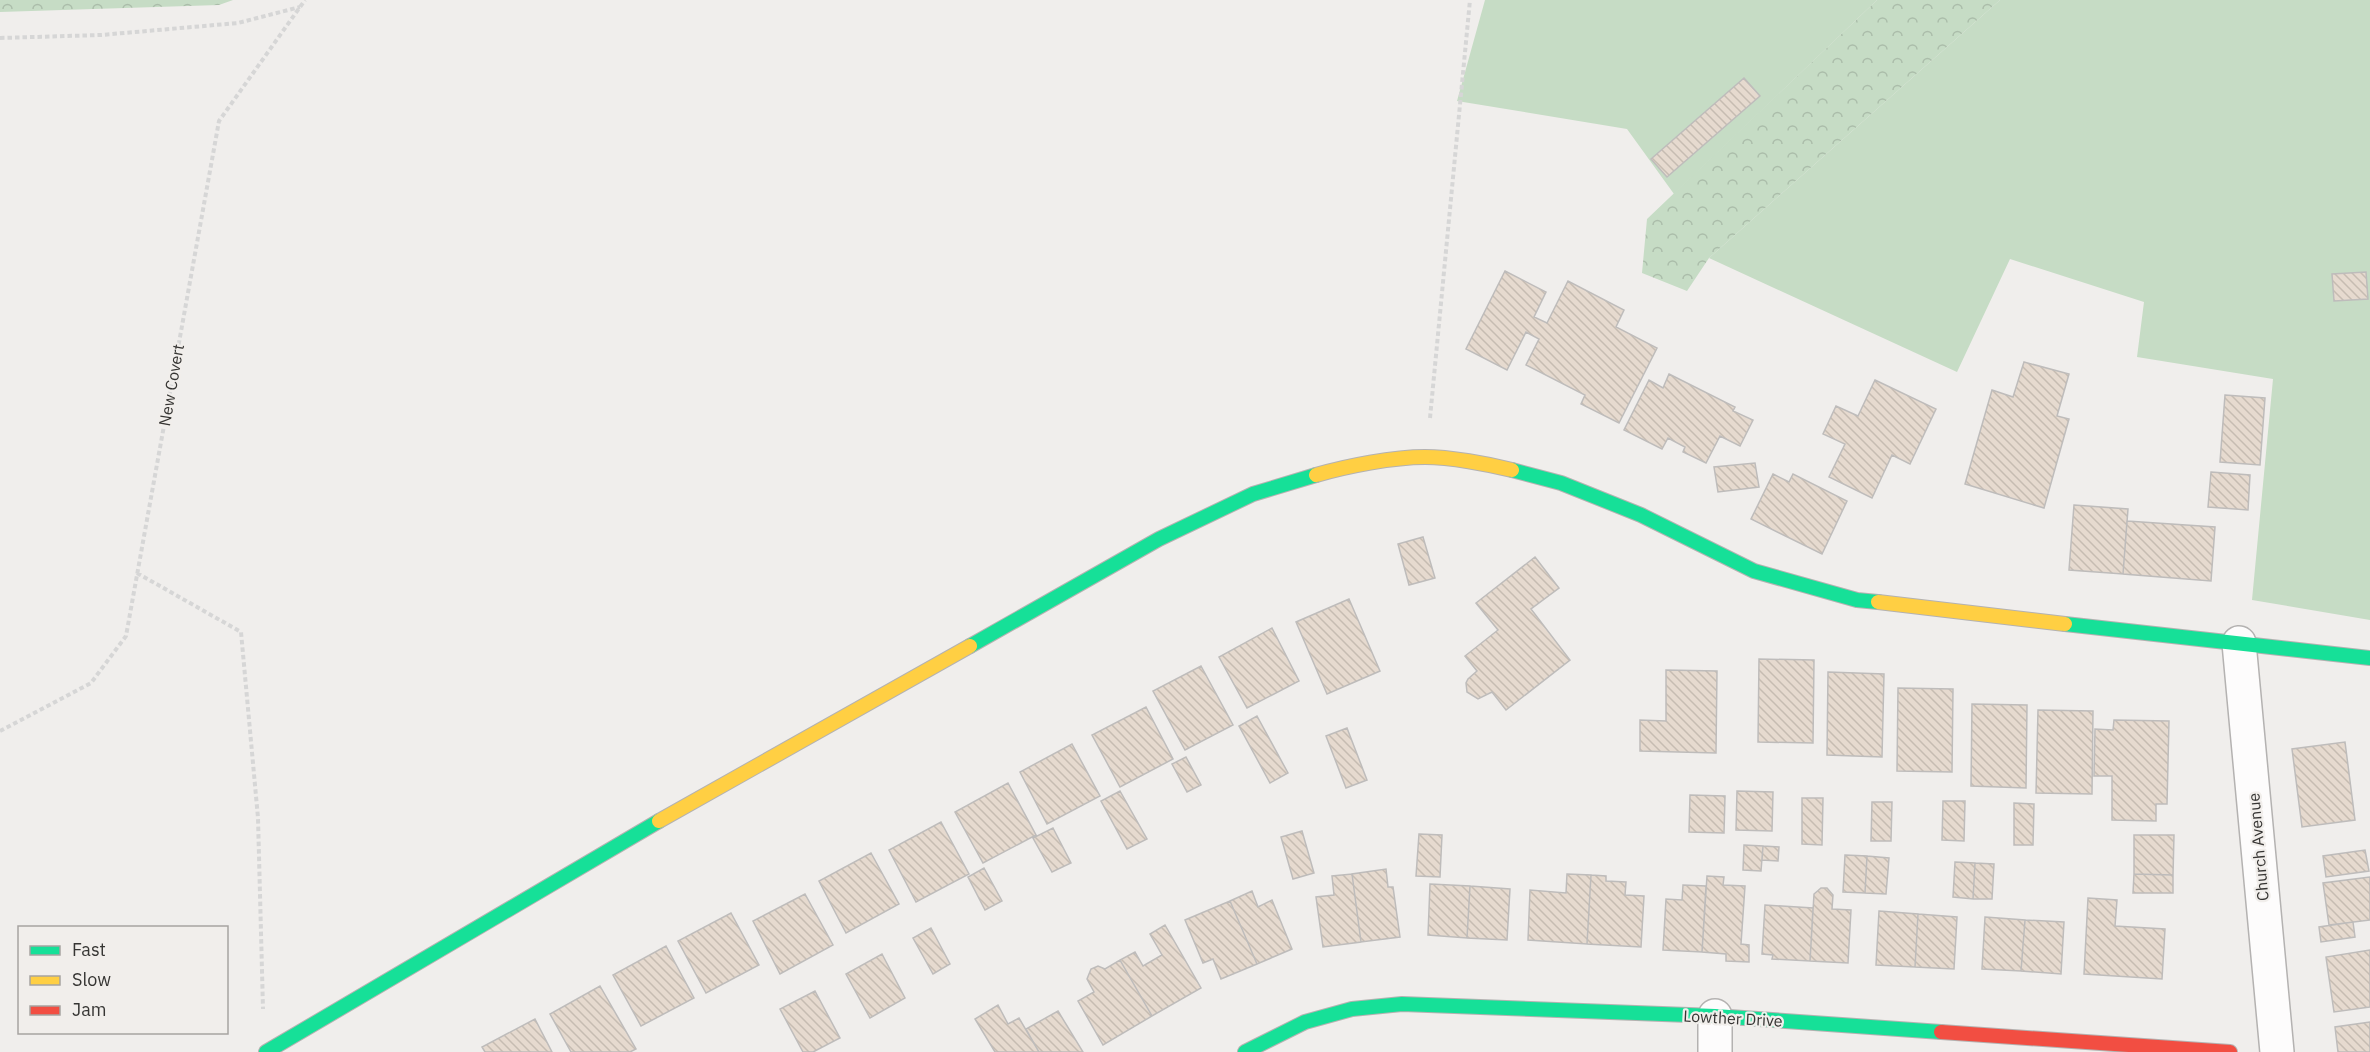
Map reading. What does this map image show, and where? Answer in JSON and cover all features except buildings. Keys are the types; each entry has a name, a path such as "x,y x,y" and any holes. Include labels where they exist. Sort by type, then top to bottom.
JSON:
{"street":[{"path":"266,1052 593,858 1159,538 1254,495 1342,467 1426,458 1495,466 1561,483 1641,515 1754,571 1857,600 2370,658"},
{"name":"Church Avenue","path":"2239,643 2277,1052"},
{"name":"Lowther Drive","path":"1245,1052 1305,1022 1352,1009 1402,1004 1715,1016 2230,1052"},
{"path":"1715,1016 1715,1052"}],"path":[{"name":"New Covert","path":"0,731 91,683 126,636 219,121 305,0"},
{"path":"1426,458 1470,0"},
{"path":"0,38 101,35 238,23 301,7"},
{"path":"137,573 241,632 258,818 263,1017"}],"green space":[{"path":"0,0 233,0 219,5 0,12"},
{"path":"1485,0 1877,0 1674,194 1627,129 1457,101"},
{"path":"1877,0 2000,0 1709,258 1687,291 1642,273 1647,219"},
{"path":"2000,0 2370,0 2370,620 2252,600 2273,379 2137,357 2144,302 2010,259 1957,372 1709,258"}],"traffic: fast":[{"path":"1512,470 1561,483 1641,515 1754,571 1857,600 1878,602"},
{"path":"970,646 1159,539 1253,494 1316,475"},
{"path":"2065,624 2370,658"},
{"path":"266,1052 659,821"},
{"path":"1245,1052 1305,1022 1352,1009 1402,1004 1715,1016 1941,1032"}],"traffic: slow":[{"path":"1316,475 1370,463 1425,457 1469,461 1512,470"},
{"path":"1878,602 2065,624"},
{"path":"659,821 970,646"}],"traffic: jam":[{"path":"1941,1032 2230,1052"}]}
